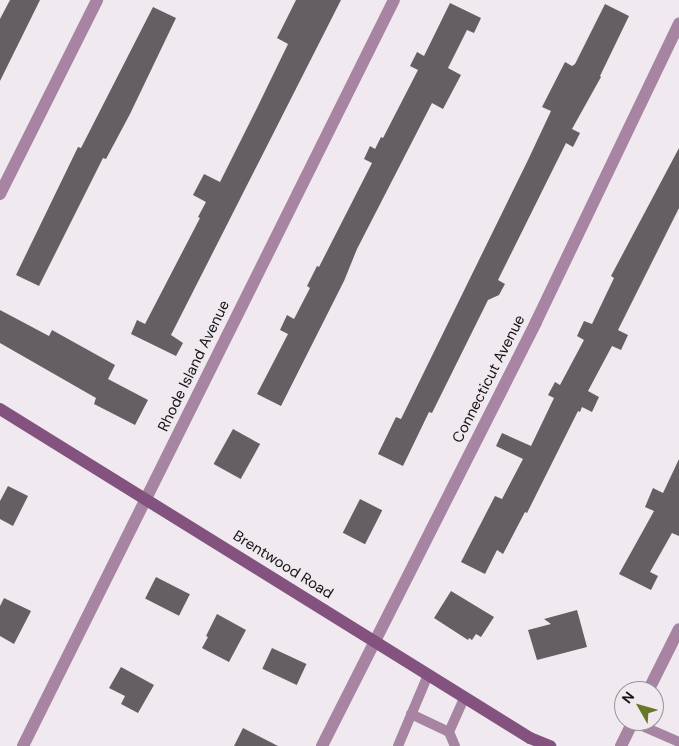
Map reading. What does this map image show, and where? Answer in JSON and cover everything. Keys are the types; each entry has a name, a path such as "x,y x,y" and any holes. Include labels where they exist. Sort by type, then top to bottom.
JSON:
{"street":[{"path":"0,194 97,0"},
{"name":"Rhode Island Avenue","path":"23,746 394,0"},
{"name":"Connecticut Avenue","path":"322,746 536,322 679,24"},
{"name":"Brentwood Road","path":"0,409 147,498 428,675 528,742 550,746"},
{"path":"653,681 679,629"},
{"path":"621,746 628,731"}],"lane":[{"path":"398,746 428,675"},
{"path":"449,732 464,698"},
{"path":"411,714 449,732 455,746"},
{"path":"654,731 679,742"}],"building":[{"path":"10,0 40,0 0,81 0,19"},
{"path":"296,0 341,0 171,335 183,343 176,356 131,334 137,320 145,324 200,218 198,217 206,202 193,195 204,174 220,182 257,108 288,44 277,38"},
{"path":"450,3 481,18 474,33 467,30 448,68 461,75 443,109 432,103 357,249 344,281 281,406 257,394 288,334 280,330 287,315 294,319 310,288 307,286 317,266 319,267 372,163 364,159 370,146 375,149 381,137 383,138 418,70 410,66 417,52 424,56"},
{"path":"605,4 629,16 601,77 572,129 580,133 573,147 566,143 498,280 505,284 499,295 488,300 432,413 429,412 403,466 378,454 396,417 401,419 528,160 551,111 542,107 565,62 572,66 575,64"},
{"path":"153,7 176,18 130,114 106,159 103,158 39,286 16,275 78,147 81,148"},
{"path":"679,148 679,208 618,330 628,335 621,350 612,346 588,391 599,397 592,412 582,407 580,412 578,411 527,513 525,512 503,554 497,550 485,574 461,562 495,496 502,499 523,459 496,446 502,433 531,446 554,398 548,395 555,382 560,385 584,340 577,336 584,321 592,324 614,278 611,276"},
{"path":"0,310 49,336 52,330 115,365 108,379 148,400 135,425 94,404 96,398 0,343"},
{"path":"233,429 260,444 241,479 214,464"},
{"path":"679,459 679,536 672,533 650,572 658,576 651,590 619,574 654,511 645,507 653,488 663,493"},
{"path":"8,486 28,496 13,526 0,519 0,501"},
{"path":"360,499 382,510 365,544 343,533"},
{"path":"156,577 190,594 179,616 145,598"},
{"path":"451,591 494,617 481,637 476,634 472,640 469,638 468,640 434,618"},
{"path":"4,598 31,611 14,644 0,636 0,606"},
{"path":"577,610 587,647 537,660 528,630 551,624 544,619"},
{"path":"217,614 246,630 229,662 202,648"},
{"path":"272,648 306,664 297,685 262,669"},
{"path":"121,667 154,685 138,713 121,704 125,696 109,688"},
{"path":"243,728 278,746 234,746"}]}
